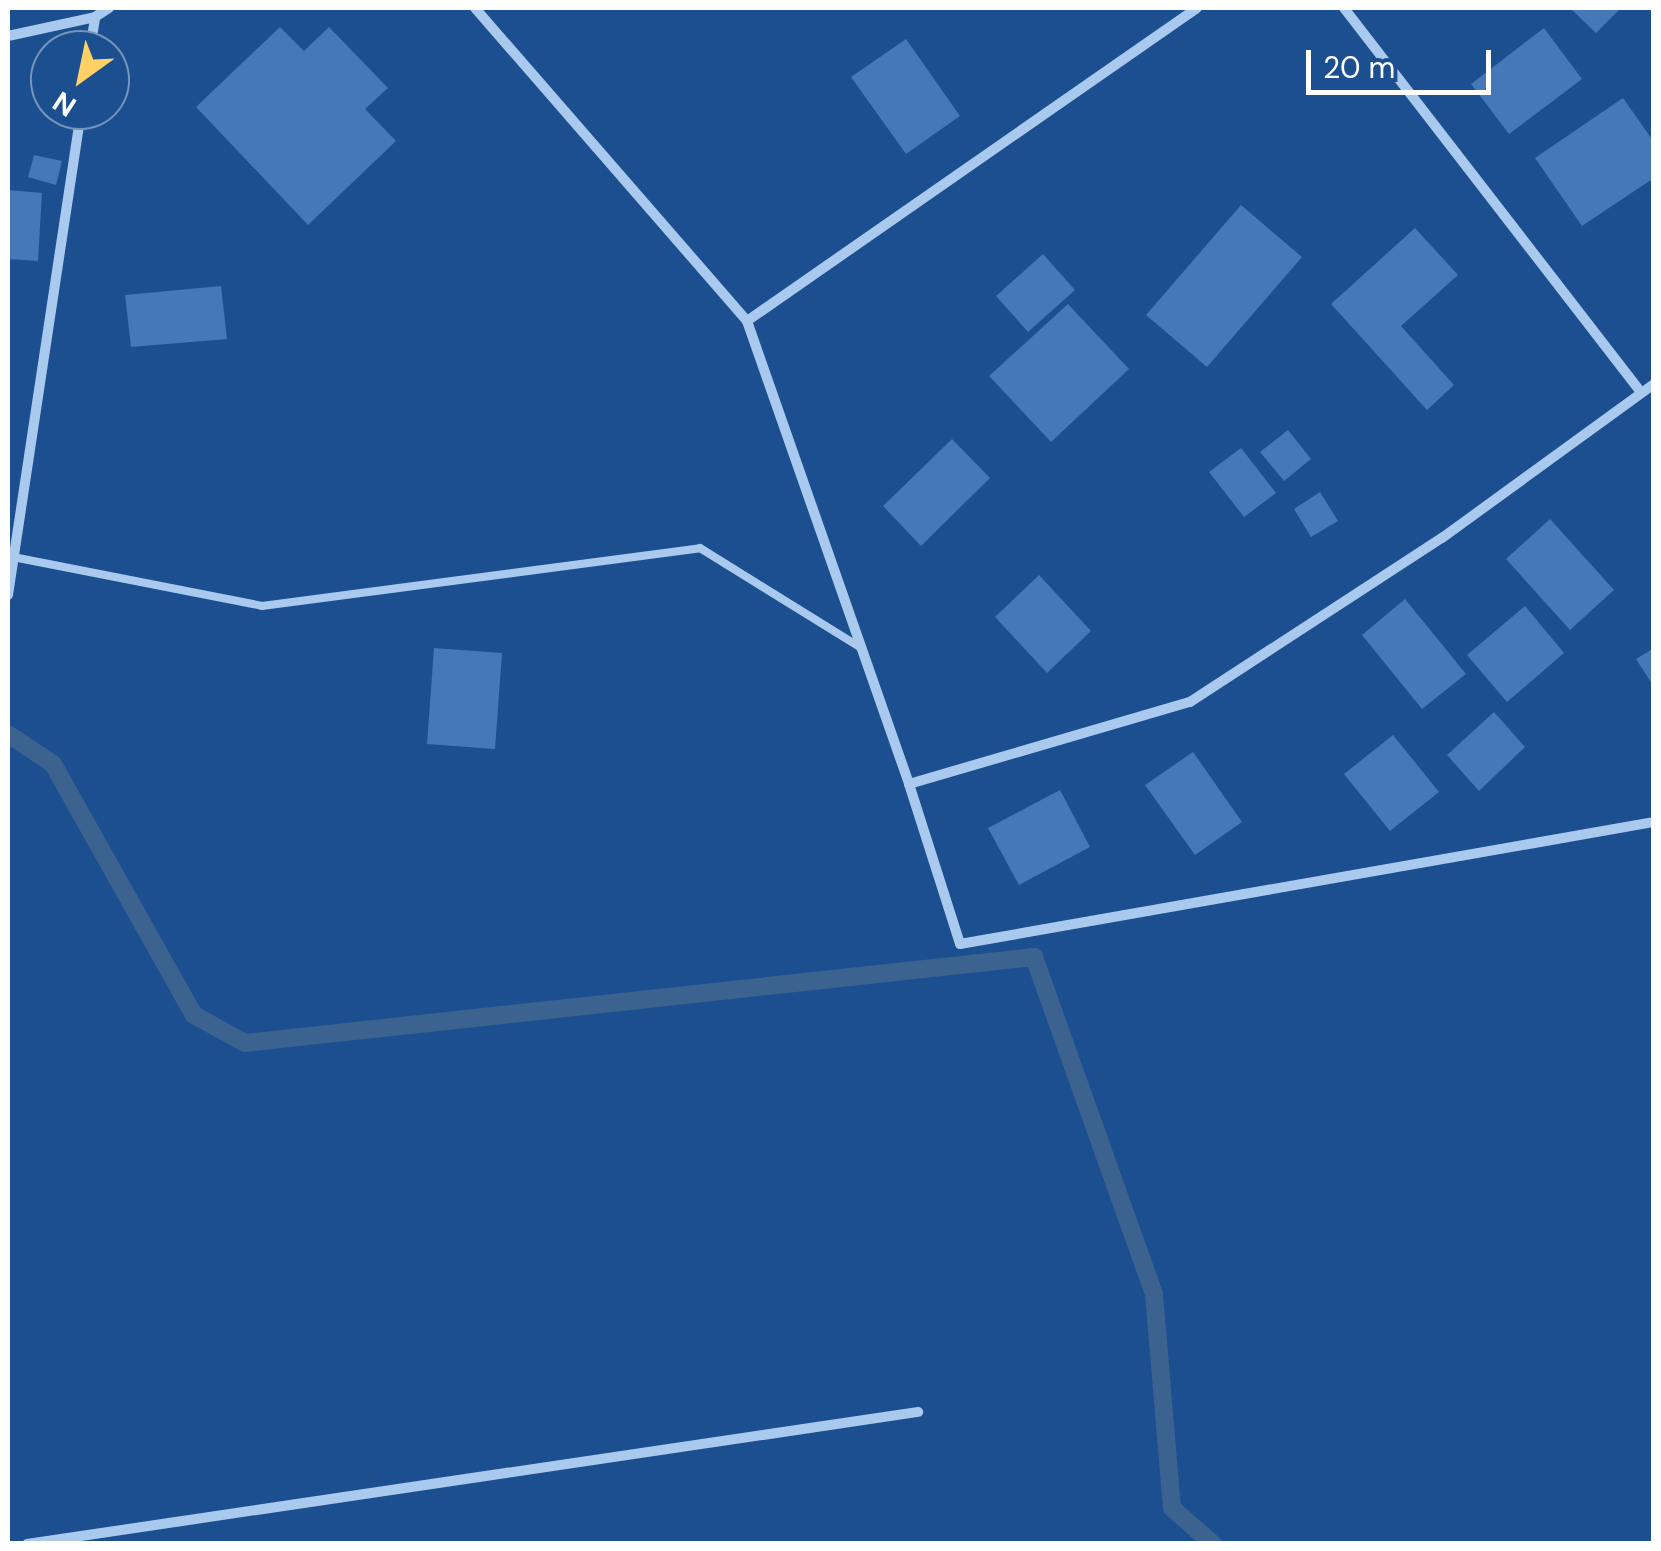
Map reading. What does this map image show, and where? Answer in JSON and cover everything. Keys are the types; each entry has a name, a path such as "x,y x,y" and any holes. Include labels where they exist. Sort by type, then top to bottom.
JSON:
{"street":[{"path":"8,36 95,17 109,8"},
{"path":"475,8 747,322 909,784 960,944 1654,822"},
{"path":"747,322 1197,8"},
{"path":"1344,8 1642,392"},
{"path":"93,30 95,17"},
{"path":"8,595 78,130"},
{"path":"909,784 1190,702 1442,538 1654,384"},
{"path":"27,1544 918,1412"}],"lane":[{"path":"13,557 262,606 700,548 862,648"}],"building":[{"path":"1570,8 1621,8 1596,33"},
{"path":"280,27 304,51 329,27 388,88 365,109 396,141 308,225 196,107"},
{"path":"1544,28 1582,79 1509,134 1471,84"},
{"path":"906,39 960,116 906,154 851,77"},
{"path":"1623,98 1654,142 1654,178 1582,226 1535,158"},
{"path":"34,155 62,161 56,185 28,177"},
{"path":"8,190 42,193 38,261 8,259"},
{"path":"1241,205 1302,257 1207,367 1146,315"},
{"path":"1415,228 1458,275 1401,326 1454,385 1427,410 1331,304"},
{"path":"1043,254 1075,290 1028,332 996,296"},
{"path":"221,286 227,339 131,347 125,295"},
{"path":"1068,304 1129,369 1051,442 989,376"},
{"path":"1288,430 1311,459 1284,481 1260,452"},
{"path":"952,439 990,478 921,546 883,506"},
{"path":"1241,448 1276,493 1244,517 1209,472"},
{"path":"1320,492 1338,521 1311,537 1294,509"},
{"path":"1550,519 1614,590 1570,630 1506,559"},
{"path":"1039,575 1091,631 1047,673 995,617"},
{"path":"1405,599 1466,674 1422,709 1362,635"},
{"path":"1525,606 1564,653 1507,702 1467,655"},
{"path":"434,648 502,653 495,749 427,744"},
{"path":"1654,648 1654,687 1636,659"},
{"path":"1494,712 1525,747 1479,791 1447,755"},
{"path":"1393,735 1439,792 1390,831 1344,774"},
{"path":"1193,752 1242,822 1195,855 1145,785"},
{"path":"1060,790 1090,847 1019,885 988,828"}],"waterway":[{"path":"8,734 53,764 194,1015 245,1043 1034,957 1154,1294 1172,1508 1213,1544"}]}
